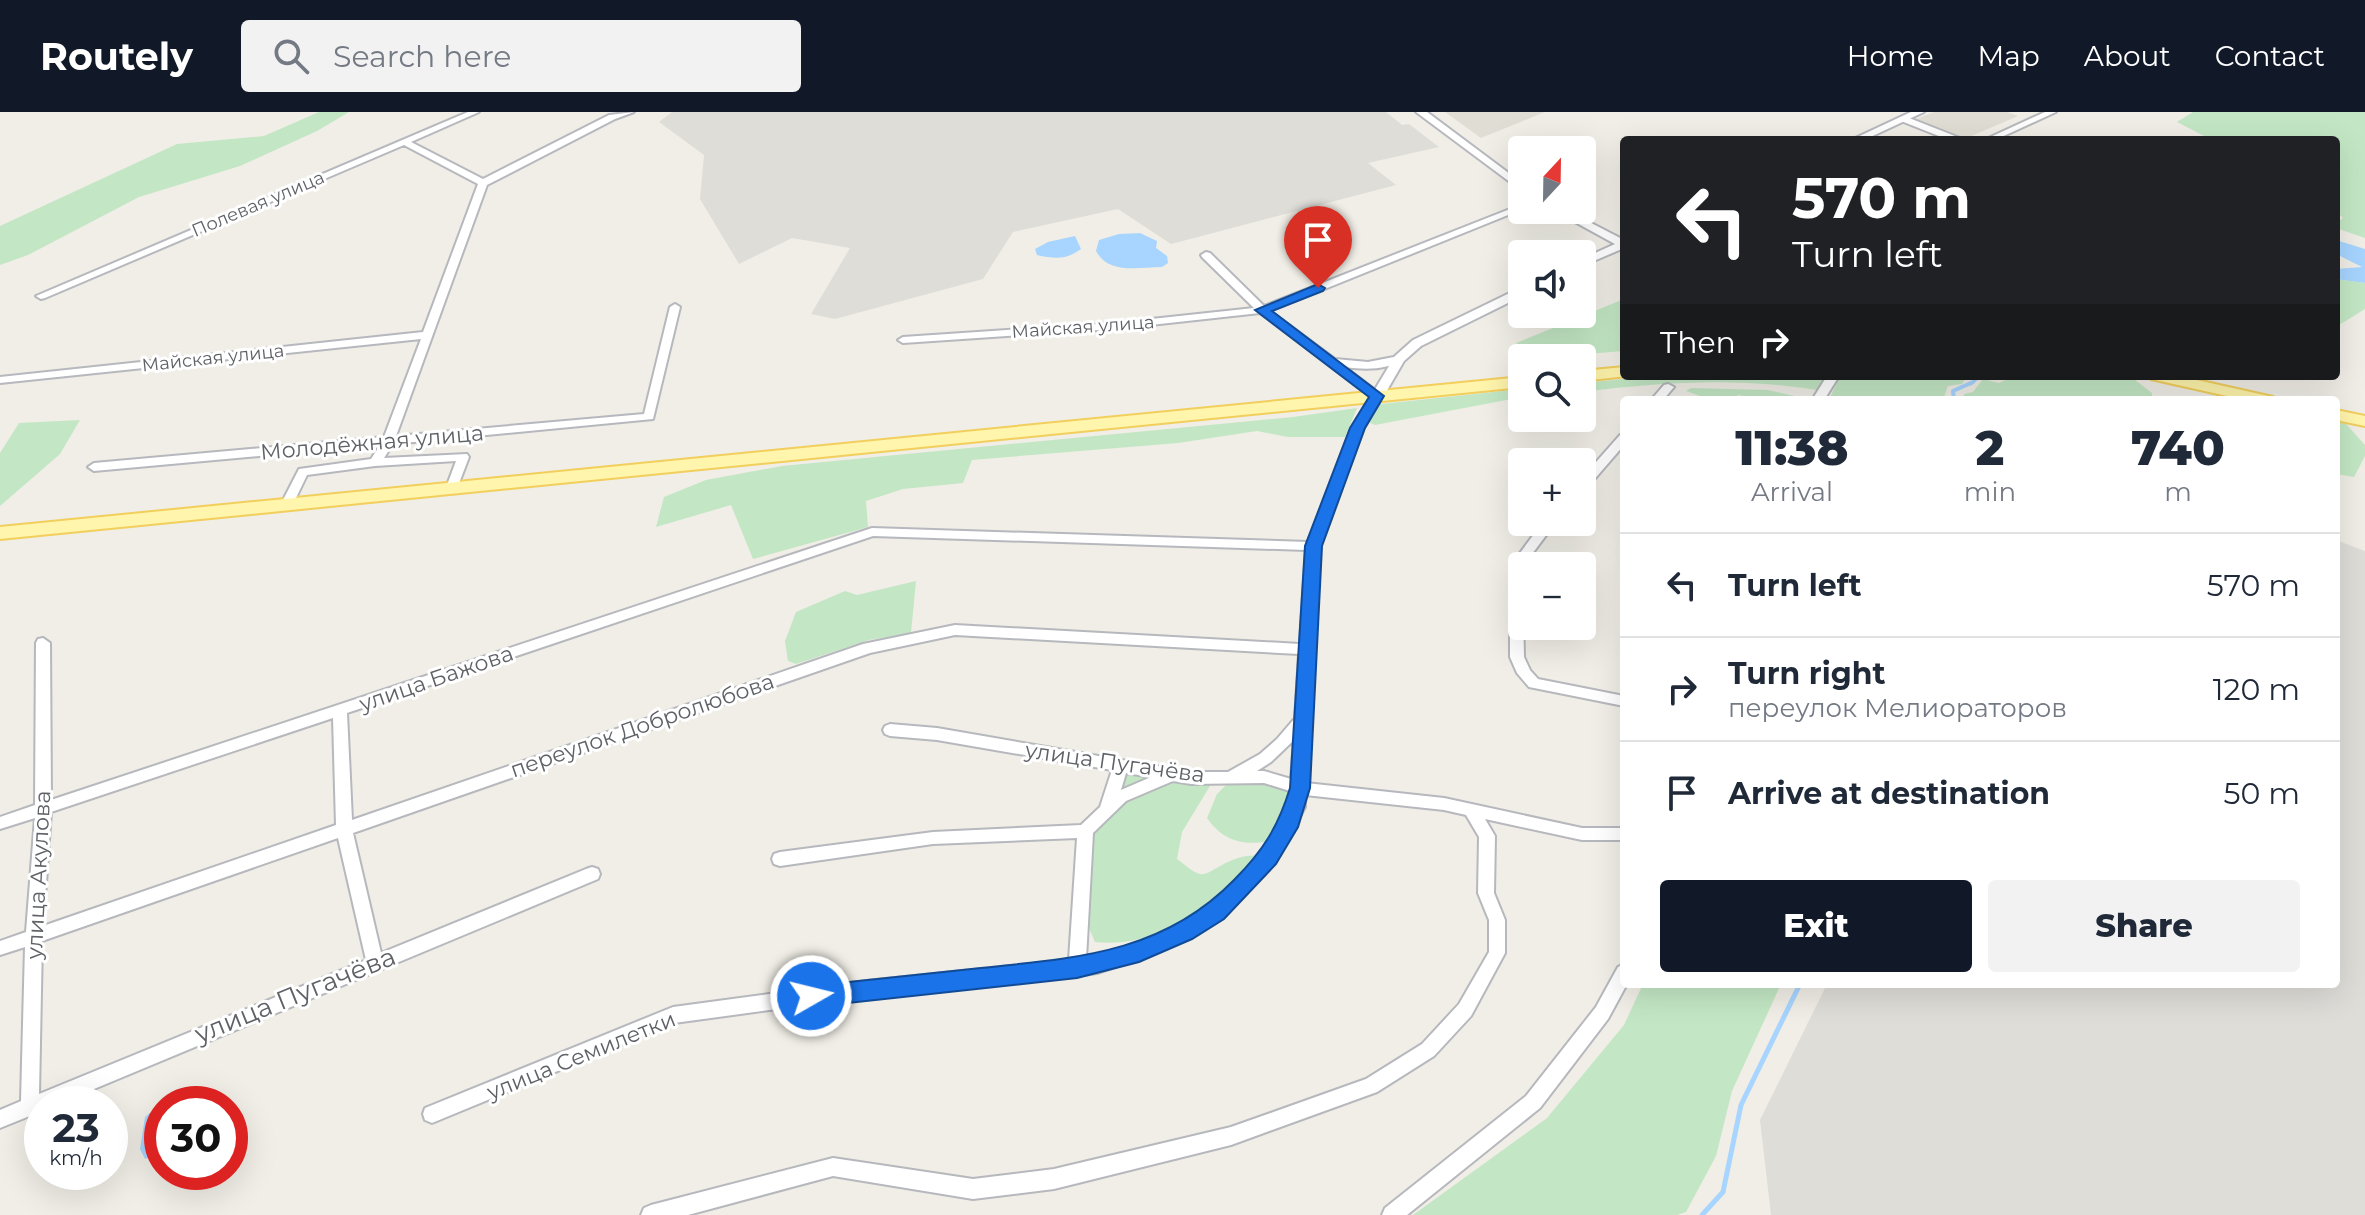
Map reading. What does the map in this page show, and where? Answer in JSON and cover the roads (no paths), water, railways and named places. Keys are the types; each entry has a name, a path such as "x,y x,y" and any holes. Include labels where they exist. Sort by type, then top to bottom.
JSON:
{"main road":[{"path":"1596,375 1620,372"},
{"path":"2175,380 2249,396"},
{"path":"0,533 1508,383"},
{"path":"2340,416 2365,421"}],"street":[{"name":"Полевая улица","path":"41,296 475,112"},
{"path":"1421,112 1508,177"},
{"path":"1865,136 1919,112"},
{"path":"1997,136 2052,112"},
{"path":"375,462 389,440 483,183 627,113"},
{"path":"1904,119 1947,136"},
{"path":"404,142 483,183"},
{"name":"Майская улица","path":"903,340 1114,326 1262,310 1508,213"},
{"path":"1585,224 1620,242"},
{"path":"1596,257 1620,246"},
{"path":"1206,255 1262,310 1377,396 1399,359 1417,343 1508,297"},
{"name":"Молодёжная улица","path":"94,467 649,417 675,307"},
{"name":"Майская улица","path":"0,380 425,335"},
{"path":"1333,361 1363,367 1399,359"},
{"path":"1660,396 1668,387"},
{"name":"улица Семилетки","path":"432,1114 673,1015 866,989 1077,968 1139,952 1184,933 1216,913 1269,858 1288,827 1300,788 1313,546 1358,428 1377,396"},
{"path":"1596,470 1620,443"},
{"path":"287,504 303,472 375,462 463,457 452,488"},
{"name":"улица Бажова","path":"0,823 872,532 1313,546"},
{"path":"1539,536 1523,557 1517,585 1517,657 1534,683 1620,700"},
{"name":"переулок Добролюбова","path":"0,948 868,648 955,630 1308,649"},
{"name":"улица Акулова","path":"30,1086 34,937 43,809 43,643"},
{"path":"340,711 344,828 375,963"},
{"path":"1222,777 1246,771 1278,749 1304,716"},
{"name":"улица Пугачёва","path":"890,730 937,734 1178,776 1264,777 1300,788 1444,804 1473,813 1582,834 1620,834"},
{"path":"1107,810 1121,766"},
{"path":"780,859 933,838 1085,831 1121,797 1163,777 1178,776"},
{"path":"651,1215 833,1167 973,1189 1054,1179 1231,1136 1371,1086 1428,1050 1465,1010 1497,953 1497,920 1486,893 1487,836 1473,813"},
{"path":"1077,968 1085,831"},
{"name":"улица Пугачёва","path":"80,1086 592,874"},
{"path":"1392,1215 1533,1102 1602,1013 1620,979"},
{"name":"улица Пугачёва","path":"0,1119 24,1109"}],"water":[{"path":"1140,233 1157,241 1156,248 1167,256 1168,263 1162,267 1116,267 1108,264 1096,251 1099,240 1119,234"},
{"path":"1075,236 1081,249 1076,253 1060,258 1037,255 1035,249 1048,242"},
{"path":"2340,241 2365,249 2365,283 2340,280 2340,269 2362,267 2340,256"},
{"path":"144,1123 144,1157 140,1149"}],"waterway":[{"path":"1971,384 1976,380"},
{"path":"1954,396 1953,391 1973,382"},
{"path":"1702,1215 1723,1192 1741,1105 1798,988"}]}
